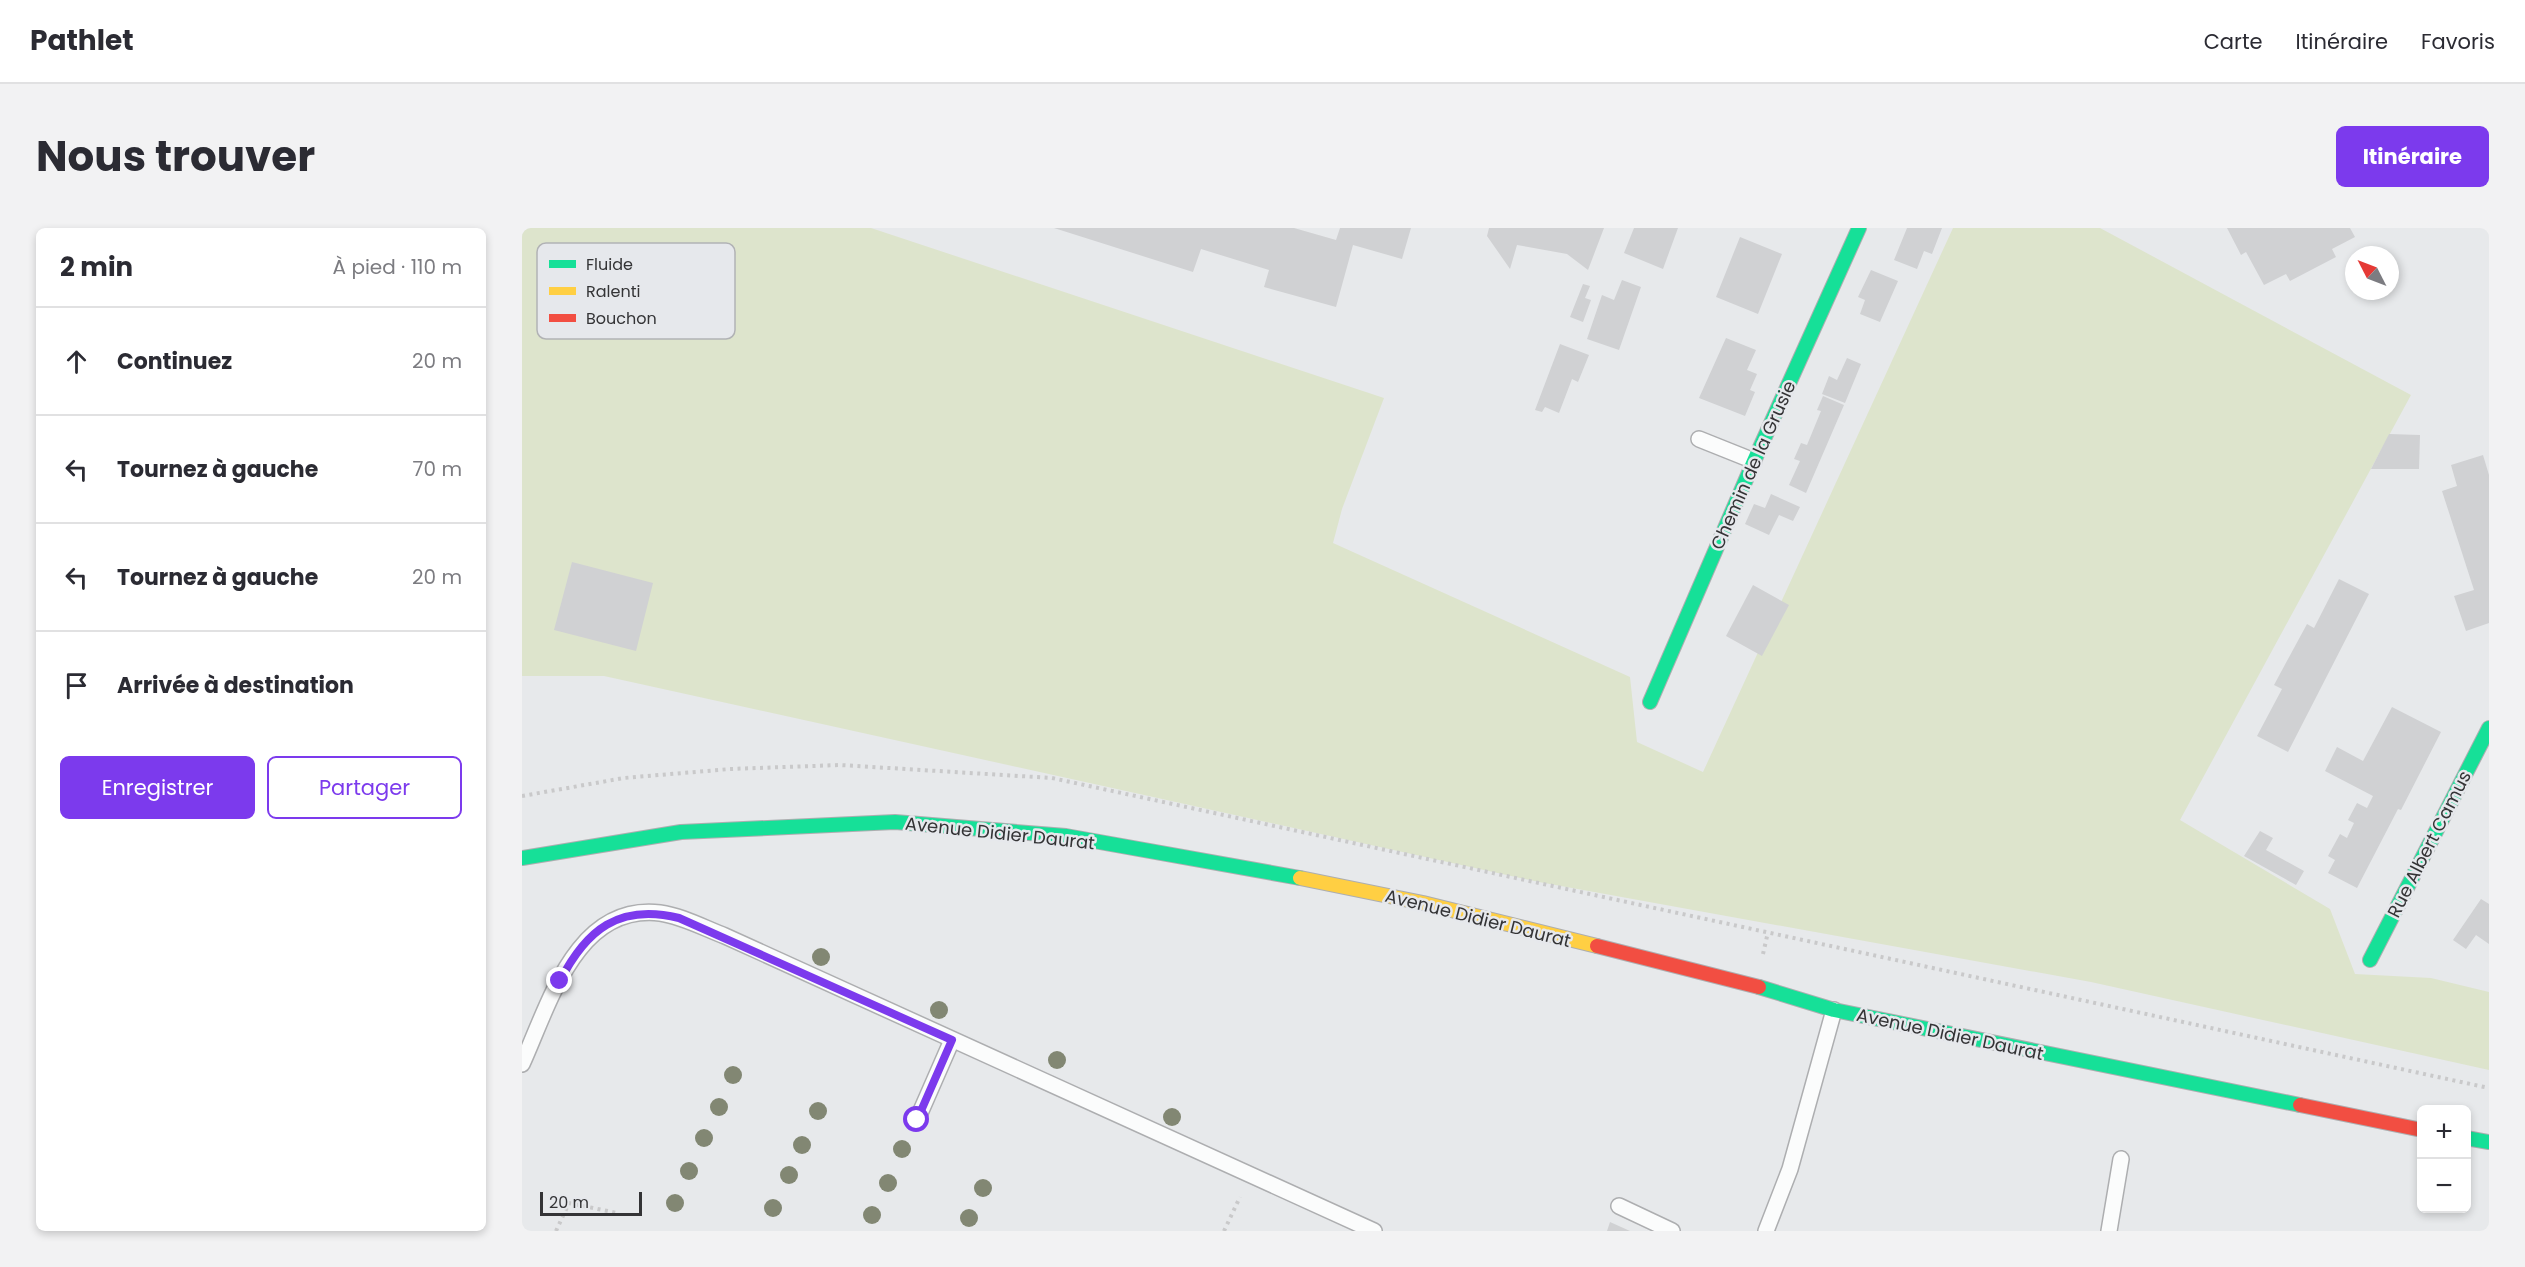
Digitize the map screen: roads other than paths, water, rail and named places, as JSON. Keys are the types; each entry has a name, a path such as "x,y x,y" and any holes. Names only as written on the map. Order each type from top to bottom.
{"main road":[{"name":"Chemin de la Grusie","path":"1650,702 1754,461 1859,228"},
{"name":"Rue Albert Camus","path":"2370,960 2489,728"},
{"name":"Avenue Didier Daurat","path":"522,858 681,832 895,822 1066,837 1247,867 1423,903 1756,986 1834,1010 2417,1129"},
{"path":"2471,1139 2489,1142"}],"lane":[{"path":"1699,439 1754,461"},
{"path":"522,1064 560,981 582,944 611,921 630,915 647,913 679,918 725,936 1374,1231"},
{"path":"1766,1231 1790,1169 1834,1010"},
{"path":"917,1120 952,1040"},
{"path":"2109,1231 2121,1159"},
{"path":"1619,1206 1672,1231"}]}
